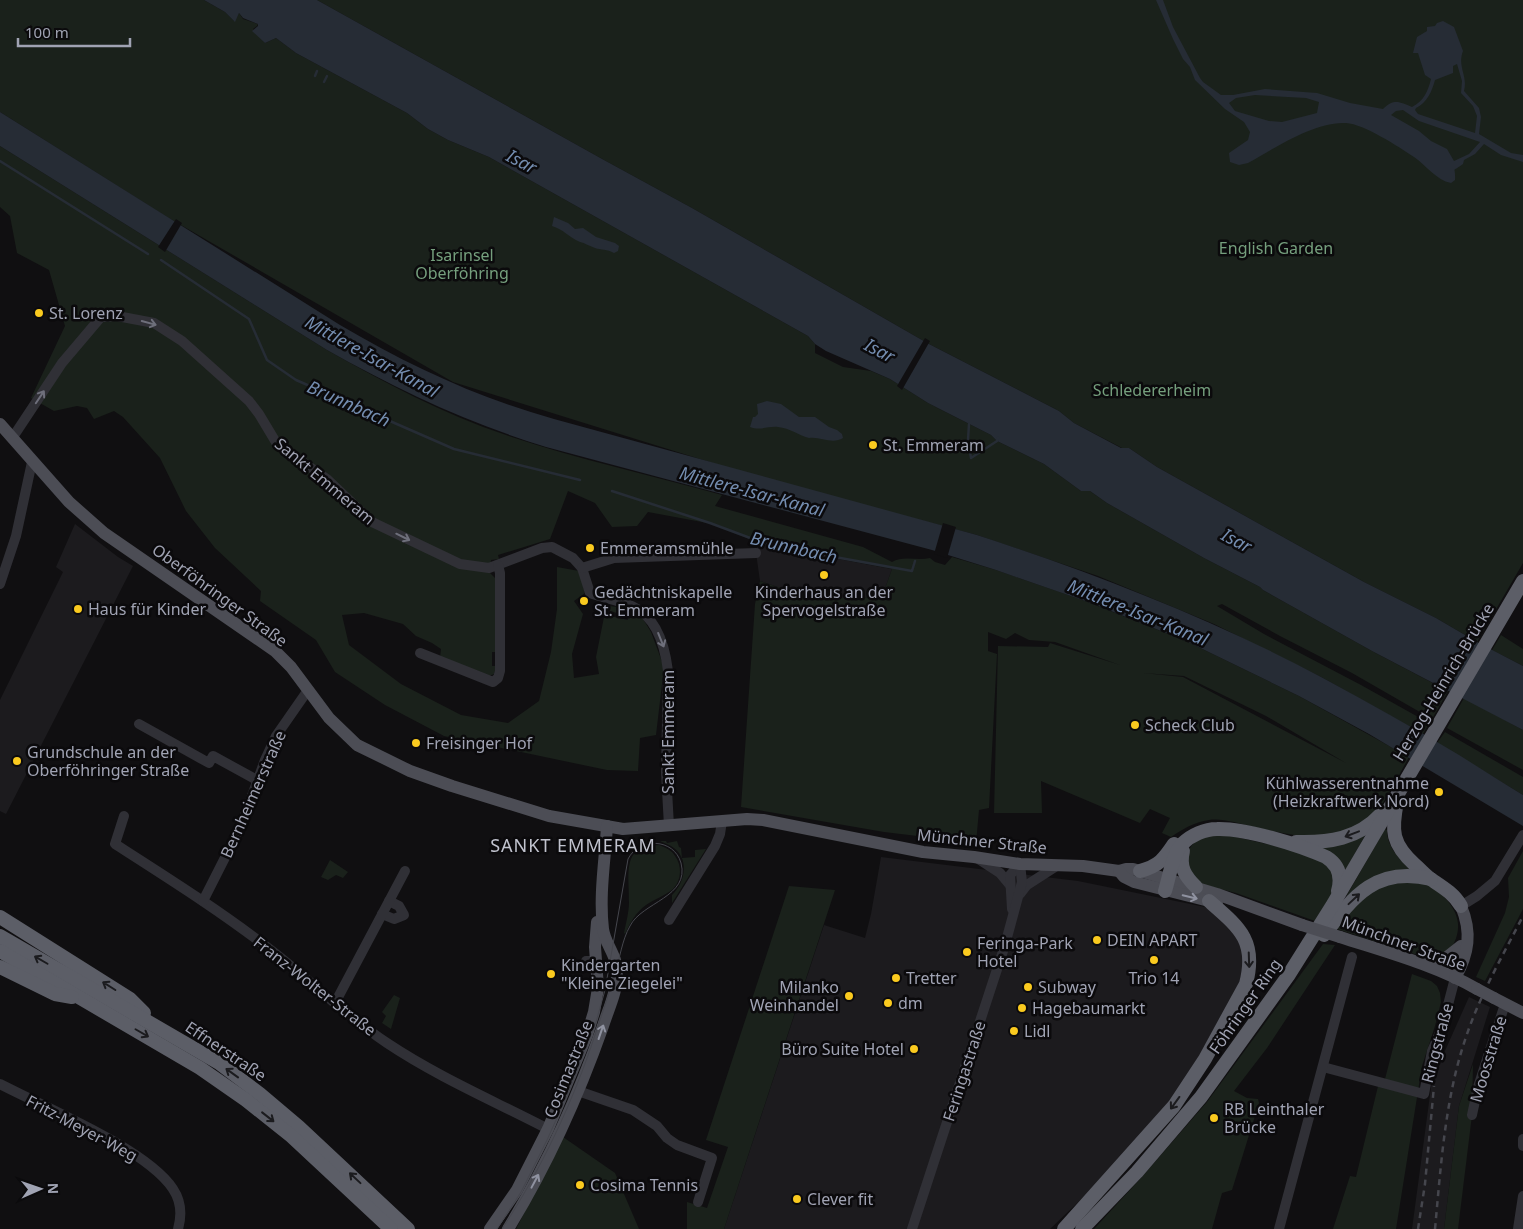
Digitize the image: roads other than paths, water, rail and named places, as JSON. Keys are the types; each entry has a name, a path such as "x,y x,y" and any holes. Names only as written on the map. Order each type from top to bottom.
{"highway":[{"name":"Herzog-Heinrich-Brücke","path":"1402,786 1523,581"},
{"name":"Föhringer Ring","path":"1082,1229 1137,1172 1201,1097 1288,976 1332,906 1402,786"},
{"path":"1402,786 1394,817 1393,830 1396,842 1403,854 1431,880 1456,898 1461,906"},
{"path":"1280,841 1334,841 1359,832 1374,822 1391,805"},
{"path":"1137,876 1158,864 1165,858 1182,834 1198,825 1229,825 1236,830"},
{"path":"1167,885 1180,845 1188,838 1200,832 1215,829 1236,830 1280,841 1317,853 1332,861 1338,868 1340,877 1339,888 1332,906"},
{"path":"1188,838 1182,852 1181,864 1185,876 1196,887"},
{"path":"1288,976 1309,956 1345,907 1360,893 1382,880 1394,876 1418,876 1431,880"},
{"path":"1064,1229 1174,1106 1205,1059 1246,984 1249,971 1249,956 1242,934 1209,901"},
{"path":"0,917 130,999 159,1028"},
{"name":"Effnerstraße","path":"0,936 219,1063 260,1094 306,1133 408,1229"},
{"name":"Effnerstraße","path":"0,951 200,1068 246,1100 290,1135 392,1229"},
{"path":"0,966 55,994 85,1000"}],"main road":[{"name":"Oberföhringer Straße","path":"0,424 32,462 90,522 275,651 291,667 329,718 358,745 410,771 549,816 623,829 747,819 763,820 843,836"},
{"name":"Cosimastraße","path":"508,1229 538,1177 578,1092 614,990 617,976 613,953 604,934 602,913 607,826"},
{"name":"Münchner Straße","path":"843,836 923,852 974,856 1020,864 1090,867 1119,871 1126,869 1137,876 1209,901 1269,914 1413,961 1455,978 1523,1013"},
{"name":"Münchner Straße","path":"1167,885 1196,887 1251,905 1269,914"},
{"path":"1455,978 1464,963 1468,949 1464,940 1466,919 1461,906"},
{"name":"Cosimastraße","path":"490,1229 516,1190 548,1129 592,1018 598,988 592,959 597,921 602,913"},
{"path":"1413,961 1442,961 1464,940"},
{"path":"592,959 598,952 603,950 613,953"}],"street":[{"name":"Sankt Emmeram","path":"12,437 62,363 101,317 118,316 154,323 182,341 249,401 277,444 327,479 372,522 460,564 489,568 542,548 552,547 573,558 582,568 590,594 634,607 645,614 654,625 661,639 666,654 668,690 666,772 669,826"},
{"path":"0,584 16,536 32,462"},
{"path":"582,568 614,558 756,554"},
{"path":"420,653 493,682 498,678 500,671 500,573 498,565"},
{"name":"Bernheimerstraße","path":"203,901 231,847 276,736 308,690"},
{"path":"139,724 209,763 213,756 257,780"},
{"name":"Franz-Wolter-Straße","path":"124,816 116,844 203,901 270,950 366,1028 417,1062 548,1129"},
{"path":"669,920 715,846 722,829 722,821"},
{"path":"1461,906 1495,881 1523,836"},
{"path":"974,856 1000,873 1010,885"},
{"name":"Feringastraße","path":"1012,913 1010,875 1020,864"},
{"name":"Feringastraße","path":"912,1229 999,964 1022,882 1020,864"},
{"name":"Feringastraße","path":"1018,896 1027,885 1059,865"},
{"path":"335,1003 405,871"},
{"path":"382,914 394,919 404,914 399,906 389,901"},
{"path":"1279,1229 1352,957"},
{"name":"Ringstraße","path":"1323,1068 1424,1094 1432,1051 1442,1028 1455,978"},
{"name":"Moosstraße","path":"1472,1115 1500,1001"},
{"name":"Fritz-Meyer-Weg","path":"0,1084 112,1142 152,1168 173,1188 178,1201 180,1215 178,1229"},
{"path":"578,1092 633,1110 657,1126 667,1138 678,1145 712,1158 698,1202"},
{"path":"1523,1139 1523,1146"},
{"path":"1518,1229 1523,1196"}],"water":[{"name":"Isar","path":"204,0 317,0 692,208 929,344 1059,411 1074,423 1121,448 1129,448 1157,467 1364,582 1436,618 1523,666 1523,730 1372,651 1107,503 1090,491 1081,491 1044,464 997,441 991,435 928,403 890,379 826,351 815,344 808,336 489,157 448,140 428,129 407,113 296,53 276,38 265,43 252,31 258,24 243,18 239,13 235,22 225,12"},
{"path":"1156,0 1163,0 1173,27 1200,78 1221,95 1233,95 1265,89 1317,93 1350,103 1383,109 1394,102 1412,107 1420,102 1425,95 1431,79 1425,75 1418,53 1413,53 1417,37 1427,31 1427,27 1435,26 1443,21 1454,27 1463,51 1461,62 1465,80 1464,91 1479,108 1481,117 1479,134 1511,153 1523,155 1523,162 1501,155 1484,144 1475,154 1464,160 1463,164 1454,170 1455,180 1451,183 1441,179 1414,157 1381,137 1362,127 1346,123 1321,126 1308,131 1248,163 1239,165 1230,162 1229,153 1248,140 1250,132 1244,122 1225,109 1195,80 1190,67 1183,59","holes":["1457,64 1462,81 1461,93 1473,106 1477,116 1475,133 1418,114 1415,110 1428,96 1435,80 1453,73 1453,66","1255,95 1306,98 1319,102 1317,113 1282,122 1269,121 1235,111 1229,103 1236,98","1403,110 1419,121 1480,142 1469,154 1454,161 1447,149 1391,115 1396,111"]},
{"name":"Mittlere-Isar-Kanal","path":"0,112 340,325 418,367 471,391 526,411 977,535 1110,582 1197,617 1323,678 1425,735 1523,795 1523,826 1369,734 1299,696 1186,641 1091,603 932,550 546,447 461,416 407,392 327,350 0,146"},
{"path":"554,217 568,223 575,229 583,228 596,237 615,243 619,246 618,251 614,253 576,240 552,226"},
{"path":"767,401 781,404 799,417 815,417 837,430 842,434 843,438 830,441 809,438 782,428 757,429 750,427 753,417 758,414 757,404"}],"waterway":[{"path":"315,76 317,71"},
{"path":"324,82 327,76"},
{"name":"Brunnbach","path":"0,161 148,254"},
{"name":"Brunnbach","path":"161,260 249,319 267,360 296,380 454,449 580,480"},
{"name":"Brunnbach","path":"969,424 968,440 971,458 997,441 998,438"},
{"name":"Brunnbach","path":"612,491 710,523 769,545 912,571 915,561"}],"tram line":[{"path":"497,1229 521,1192 547,1140 570,1089 596,1022 605,990 628,859 640,847 656,843 664,845 677,855 681,863 682,874 679,884 672,892 636,918 627,931 613,981 577,1085 543,1159 502,1229"}],"railway":[{"path":"1435,1229 1445,1132 1459,1060 1478,1006 1523,916"},
{"path":"1418,1229 1425,1184 1434,1086"}],"place":[{"name":"St. Lorenz","path":"39,313"},
{"name":"St. Emmeram","path":"873,445"},
{"name":"Emmeramsmühle","path":"590,548"},
{"name":"Kinderhaus an der Spervogelstraße","path":"824,575"},
{"name":"Gedächtniskapelle St. Emmeram","path":"584,601"},
{"name":"Haus für Kinder","path":"78,609"},
{"name":"Scheck Club","path":"1135,725"},
{"name":"Freisinger Hof","path":"416,743"},
{"name":"Grundschule an der Oberföhringer Straße","path":"17,761"},
{"name":"Kühlwasserentnahme (Heizkraftwerk Nord)","path":"1439,792"},
{"name":"DEIN APART","path":"1097,940"},
{"name":"Feringa-Park Hotel","path":"967,952"},
{"name":"Trio 14","path":"1154,960"},
{"name":"Kindergarten \"Kleine Ziegelei\"","path":"551,974"},
{"name":"Tretter","path":"896,978"},
{"name":"Subway","path":"1028,987"},
{"name":"Milanko Weinhandel","path":"849,996"},
{"name":"dm","path":"888,1003"},
{"name":"Hagebaumarkt","path":"1022,1008"},
{"name":"Lidl","path":"1014,1031"},
{"name":"Büro Suite Hotel","path":"914,1049"},
{"name":"RB Leinthaler Brücke","path":"1214,1118"},
{"name":"Cosima Tennis","path":"580,1185"},
{"name":"Clever fit","path":"797,1199"}],"district":[{"name":"SANKT EMMERAM","path":"573,845"}],"park label":[{"name":"English Garden","path":"1276,248"},
{"name":"Isarinsel Oberföhring","path":"462,264"},
{"name":"Schledererheim","path":"1152,390"}]}
